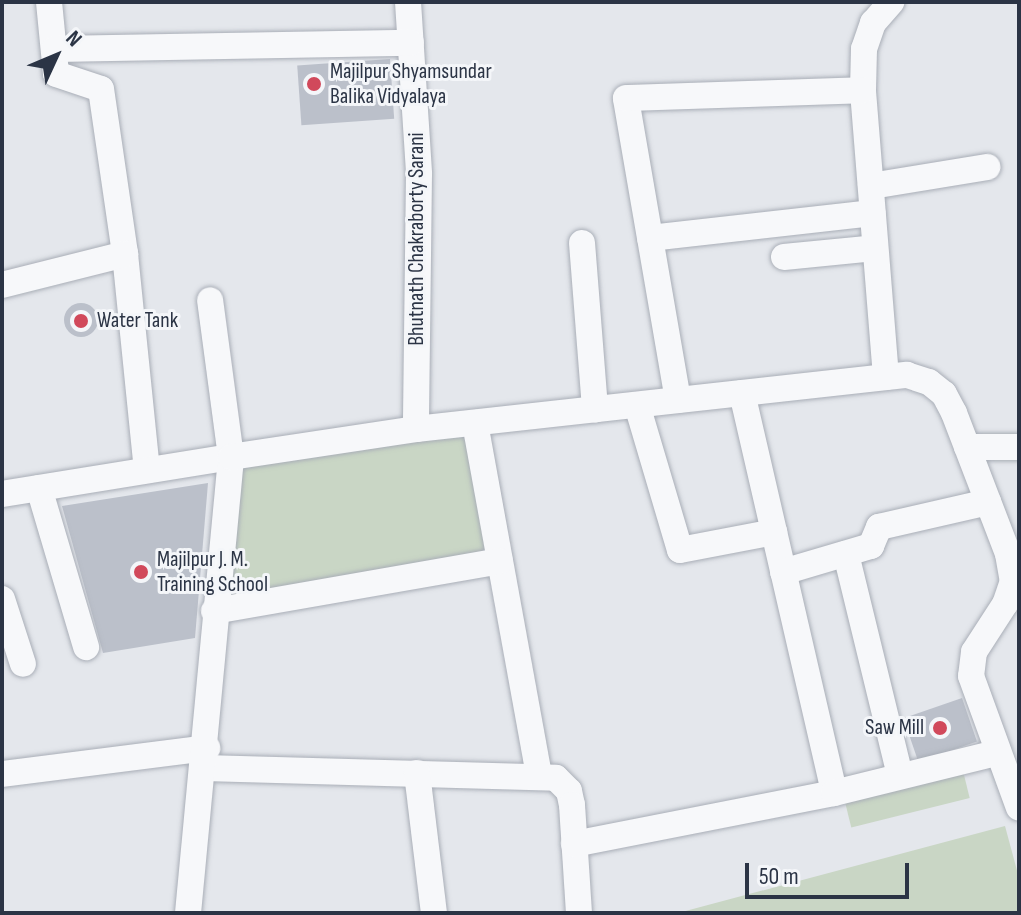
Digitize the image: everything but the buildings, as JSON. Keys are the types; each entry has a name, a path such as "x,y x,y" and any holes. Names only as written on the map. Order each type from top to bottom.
{"street":[{"path":"49,2 56,74 101,89 125,254 147,470"},
{"name":"Bhutnath Chakraborty Sarani","path":"408,2 420,188 416,429"},
{"path":"886,377 863,90 864,49 873,23 891,2"},
{"path":"54,49 411,43"},
{"path":"678,400 626,98 863,90"},
{"path":"871,186 987,167"},
{"path":"650,238 873,213"},
{"path":"582,243 595,409"},
{"path":"784,257 875,248"},
{"path":"2,285 125,254"},
{"path":"188,913 205,758 214,611 231,457 210,300"},
{"path":"2,494 416,429 907,375 944,394 988,502 1013,581 1005,604 974,652 971,676 996,753 1019,808"},
{"path":"742,393 834,793"},
{"path":"637,405 680,550 774,532"},
{"path":"475,423 539,776"},
{"path":"967,447 1019,447"},
{"path":"39,488 86,647"},
{"path":"783,572 871,546 879,527 988,502"},
{"path":"846,554 900,776"},
{"path":"214,611 500,561"},
{"path":"2,599 23,664"},
{"path":"574,844 834,793 996,753"},
{"path":"2,774 205,758 417,773 556,778 569,791 579,913"},
{"path":"417,773 434,913"}],"green space":[{"path":"475,423 500,561 214,611 231,457"},
{"path":"961,763 970,798 851,827 843,793"},
{"path":"1005,826 1019,878 1019,913 678,913"}],"place":[{"name":"Majilpur Shyamsundar Balika Vidyalaya","path":"314,84"},
{"name":"Water Tank","path":"81,321"},
{"name":"Majilpur J. M. Training School","path":"141,572"},
{"name":"Saw Mill","path":"940,728"}]}
